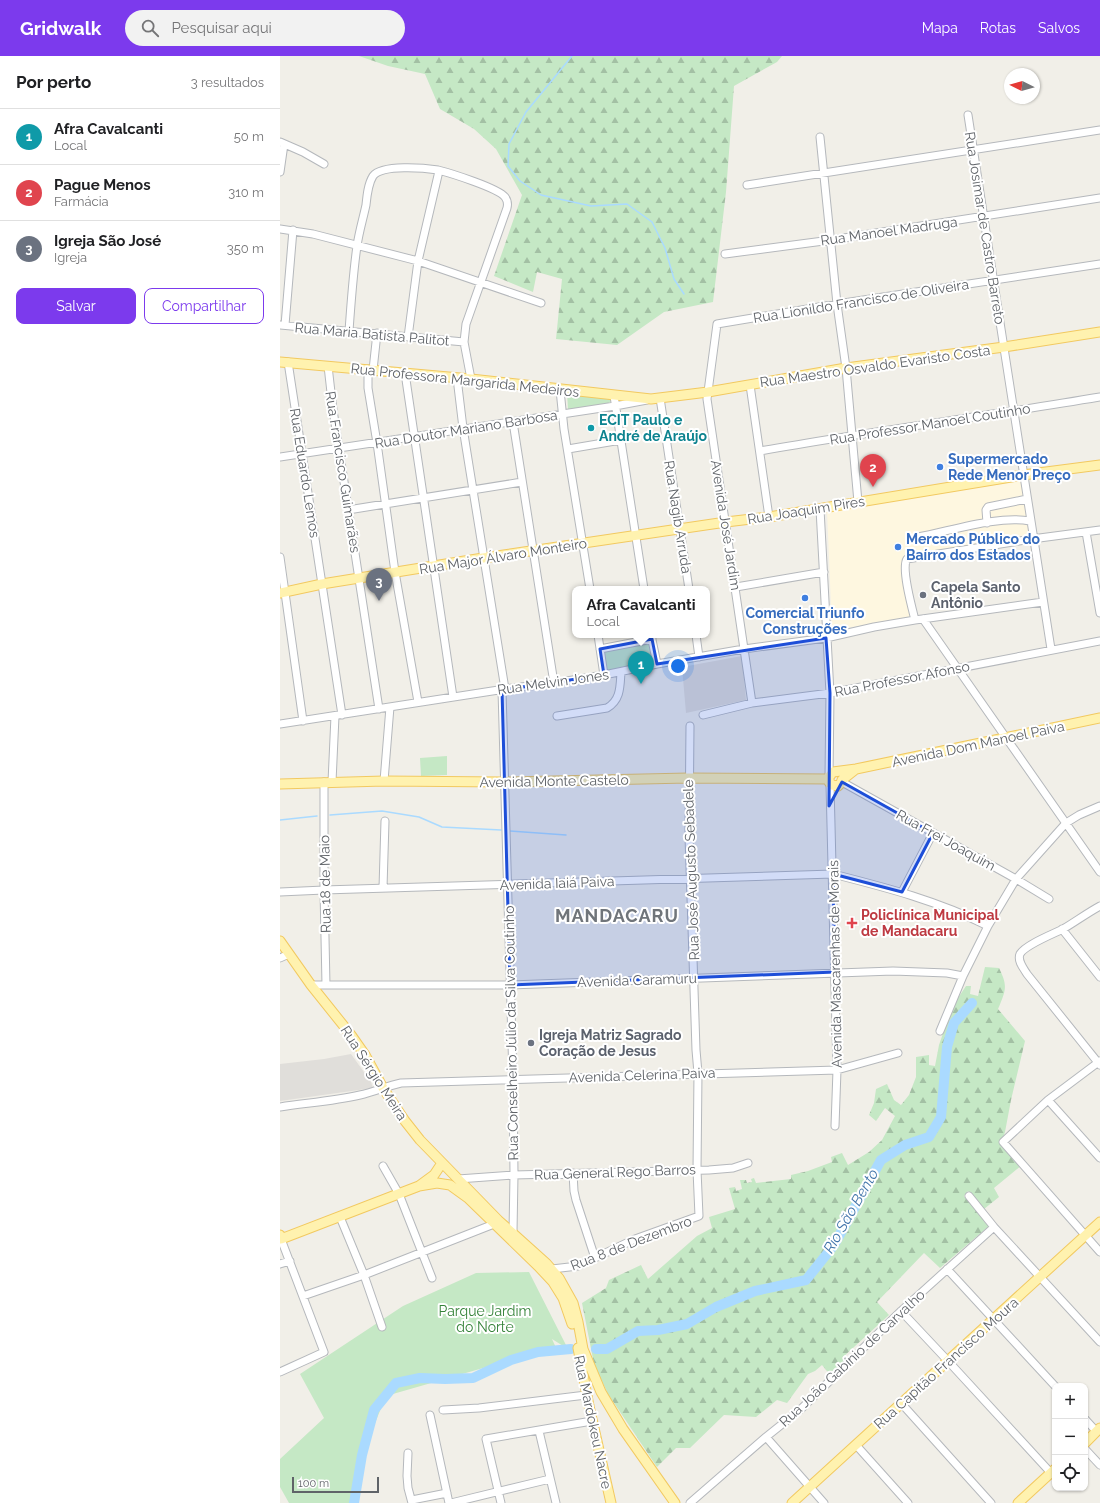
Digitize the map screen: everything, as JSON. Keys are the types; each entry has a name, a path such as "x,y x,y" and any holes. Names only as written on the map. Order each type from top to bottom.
{"main road":[{"name":"Rua Maestro Osvaldo Evaristo Costa","path":"655,399 708,392 846,368 1004,347 1100,332"},
{"name":"Rua Professora Margarida Medeiros","path":"284,362 371,369 614,396 655,399"},
{"name":"Rua Joaquim Pires","path":"726,522 769,517 1023,475 1100,465"},
{"name":"Rua Major Álvaro Monteiro","path":"283,592 322,584 483,558 726,522"},
{"name":"Avenida Dom Manoel Paiva","path":"835,779 856,769 1100,718"},
{"name":"Avenida Monte Castelo","path":"280,784 384,781 504,782 688,778 835,779"},
{"name":"Rua Sérgio Meira","path":"280,941 311,985 351,1034 404,1121 442,1163 498,1220 552,1269 565,1287 573,1303 583,1349 591,1370 606,1400 623,1429 675,1503"},
{"path":"280,1238 340,1217 419,1186 434,1176 442,1163"},
{"name":"Rua Mardokeu Nacre","path":"419,1186 437,1183 450,1185 468,1198 538,1266 553,1282 563,1298 571,1317 586,1395 611,1503"},
{"name":"Rua Capitão Francisco Moura","path":"792,1503 1100,1222"},
{"path":"589,1406 597,1401 606,1400"},
{"path":"1088,1440 1098,1430"},
{"path":"1018,1503 1052,1472"}],"street":[{"name":"Rua Josimar de Castro Barreto","path":"968,115 992,280 1014,411 1032,539 1051,649"},
{"path":"747,185 1100,130"},
{"path":"820,137 846,368 858,502"},
{"path":"280,172 282,143 324,164"},
{"path":"349,331 357,246 371,181 377,172 389,169 424,168 439,170 475,182 505,196 508,202 481,282 468,315 465,329 464,342 471,379"},
{"path":"408,337 418,261 439,170"},
{"name":"Rua Manoel Madruga","path":"725,254 831,240 1100,198"},
{"path":"280,229 293,230 418,261 541,303"},
{"path":"282,325 293,230"},
{"name":"Rua Lionildo Francisco de Oliveira","path":"717,324 1100,264"},
{"name":"Avenida José Jardim","path":"717,324 708,392 710,420 736,587 752,703"},
{"name":"Rua Maria Batista Palitot","path":"282,325 464,342"},
{"path":"377,334 368,388 395,572 418,702"},
{"name":"Rua Eduardo Lemos","path":"284,362 294,406 322,584 338,716"},
{"name":"Rua Francisco Guimarães","path":"328,366 348,510 379,709"},
{"path":"405,373 453,697"},
{"name":"Rua Conselheiro Júlio da Silva Coutinho","path":"457,378 463,428 503,689 504,782 513,1078 513,1232"},
{"path":"750,385 769,517"},
{"path":"560,390 562,414 590,586"},
{"path":"614,396 644,586"},
{"name":"Rua Professor Manoel Coutinho","path":"760,451 852,435 1100,397"},
{"name":"Rua Doutor Mariano Barbosa","path":"280,457 655,399"},
{"name":"Rua Nagib Arruda","path":"655,399 681,529 689,586"},
{"path":"513,422 554,683"},
{"path":"568,449 621,440"},
{"path":"348,510 522,482"},
{"path":"987,523 986,510 988,507 1027,500"},
{"path":"820,508 830,693"},
{"path":"918,537 987,523 1020,519 1030,522"},
{"path":"914,620 907,584 905,562 907,559 1032,539 1100,530"},
{"path":"1086,532 1100,613"},
{"path":"280,556 283,592 303,721"},
{"path":"736,587 824,572"},
{"name":"Rua Melvin Jones","path":"280,724 503,689 554,683 744,649 826,638 914,620 1043,602"},
{"path":"923,619 1100,872"},
{"path":"598,638 604,675"},
{"path":"600,649 648,638"},
{"path":"652,638 657,664"},
{"path":"696,638 699,657"},
{"name":"Rua Professor Afonso","path":"703,714 752,703 830,693 1051,649 1100,641"},
{"path":"557,716 607,708 614,704 619,692 621,672"},
{"name":"Avenida Mascarenhas de Morais","path":"830,693 830,757 835,779 831,802 837,1070 835,1126"},
{"path":"384,781 390,707"},
{"name":"Rua 18 de Maio","path":"326,985 324,890 328,782 338,716"},
{"name":"Rua José Augusto Sebadele","path":"690,726 688,778 696,1050 698,1073 697,1170 699,1205"},
{"name":"Rua Frei Joaquim","path":"835,779 1016,879 1049,899"},
{"path":"940,1031 963,976 988,926 1016,879 1066,823 1089,810 1100,806"},
{"path":"383,888 385,821"},
{"path":"902,892 933,833"},
{"name":"Avenida Iaiá Paiva","path":"280,892 833,874 902,892 960,912 988,926"},
{"path":"1100,906 1062,929 1043,938 1027,948 1019,956 1021,964 1027,974 1099,1063 1048,1100 1003,1142 1100,1252"},
{"path":"1062,929 1100,977"},
{"path":"280,958 289,954"},
{"name":"Avenida Caramuru","path":"311,985 510,985 835,972 924,971 951,973 963,976"},
{"name":"Avenida Celerina Paiva","path":"280,1107 358,1096 377,1092 383,1088 401,1083 513,1078 837,1070 898,1054"},
{"path":"1048,1100 1100,1158"},
{"name":"Rua General Rego Barros","path":"458,1179 514,1175 721,1170 748,1163"},
{"path":"383,1166 399,1194 432,1278"},
{"path":"573,1174 576,1200 595,1258"},
{"path":"969,1196 994,1227 1100,1342"},
{"name":"Rua 8 de Dezembro","path":"552,1269 578,1266 635,1239 696,1218 699,1216 699,1205"},
{"path":"340,1217 364,1275 382,1327"},
{"path":"303,1296 364,1275 494,1224"},
{"name":"Rua João Gabínio de Carvalho","path":"690,1503 801,1408 901,1311 994,1227"},
{"path":"280,1238 324,1352 280,1372"},
{"path":"280,1264 290,1261"},
{"path":"947,1269 1052,1383"},
{"path":"901,1311 1052,1470"},
{"path":"443,1410 479,1408 586,1395"},
{"path":"902,1404 991,1503"},
{"path":"430,1414 450,1503 550,1479"},
{"path":"501,1503 486,1439 592,1421"},
{"path":"1088,1422 1098,1430"},
{"path":"539,1431 556,1503"},
{"path":"766,1437 824,1503"},
{"path":"856,1445 908,1503"},
{"path":"1088,1452 1100,1465"},
{"path":"408,1453 407,1476 408,1488 412,1502 447,1493"}],"highlighted area":[{"path":"826,638 830,693 829,806 842,782 933,833 902,892 833,874 835,972 510,985 502,690 604,675 600,649 652,639 657,664"}],"shaded area":[{"name":"Mercado Público do Baírro dos Estados","path":"1022,481 1032,537 903,558 912,618 832,630 827,510"},
{"path":"742,656 746,700 686,713 682,667"},
{"path":"351,1054 371,1082 373,1088 280,1101 280,1064"}],"green space":[{"path":"359,56 782,56 777,62 734,86 726,192 713,302 664,312 617,345 556,339 562,279 537,272 533,292 494,276 522,195 496,149 474,129 440,109 425,74 388,66"},
{"path":"567,392 611,396 612,400 608,404 568,410"},
{"path":"652,639 655,664 604,675 600,649"},
{"path":"447,756 447,775 421,776 420,758"},
{"path":"985,967 999,968 1004,979 1005,988 998,1009 1025,1041 1002,1141 1022,1165 994,1188 999,1197 984,1209 968,1191 964,1196 989,1226 940,1268 924,1253 877,1302 889,1315 842,1358 846,1363 831,1376 822,1365 815,1371 808,1374 787,1403 777,1400 756,1417 724,1415 690,1448 676,1448 657,1467 608,1394 594,1364 582,1303 606,1288 609,1280 641,1265 648,1279 697,1236 712,1228 709,1217 735,1209 729,1188 735,1187 736,1191 742,1189 740,1180 746,1180 747,1183 752,1182 751,1179 754,1178 756,1183 791,1179 791,1175 808,1171 832,1162 831,1157 842,1153 848,1165 869,1152 882,1140 895,1116 885,1108 876,1121 869,1115 874,1103 876,1089 887,1084 894,1100 901,1105 909,1095 916,1077 916,1057 929,1055 929,1065 935,1066 939,1045 952,1007 966,986 971,986 970,994 978,996"},
{"name":"Parque Jardim do Norte","path":"529,1272 568,1349 552,1339 557,1350 511,1360 386,1396 362,1455 356,1503 289,1503 280,1487 280,1459 324,1418 300,1374 403,1306 476,1273"}],"waterway":[{"path":"572,56 526,112 509,144 508,166 520,181 541,195 591,206 627,204 652,222 665,248 674,279 684,294"},
{"path":"330,815 382,811 419,817 442,827 501,830"},
{"path":"280,820 317,816"},
{"path":"510,831 566,835"},
{"name":"Rio São Bento","path":"596,1349 607,1349 638,1331 658,1330 687,1324 716,1307 755,1291 806,1280 834,1245 881,1160 905,1145 929,1137 941,1117 947,1047 954,1023 972,1003"},
{"path":"354,1503 362,1455 374,1410 396,1383 420,1378 473,1378 511,1360 538,1352 571,1349"}],"place":[{"name":"ECIT Paulo e André de Araújo","path":"591,428"},
{"name":"Supermercado Rede Menor Preço","path":"940,467"},
{"name":"Pague Menos","path":"873,487"},
{"name":"Mercado Público do Baírro dos Estados","path":"898,547"},
{"name":"Capela Santo Antônio","path":"923,595"},
{"name":"Comercial Triunfo Construções","path":"805,598"},
{"name":"Igreja São José","path":"379,601"},
{"name":"Afra Cavalcanti","path":"641,684"},
{"name":"Policlínica Municipal de Mandacaru","path":"852,923"},
{"name":"Igreja Matriz Sagrado Coração de Jesus","path":"531,1043"}],"district":[{"name":"MANDACARU","path":"617,916"}]}
